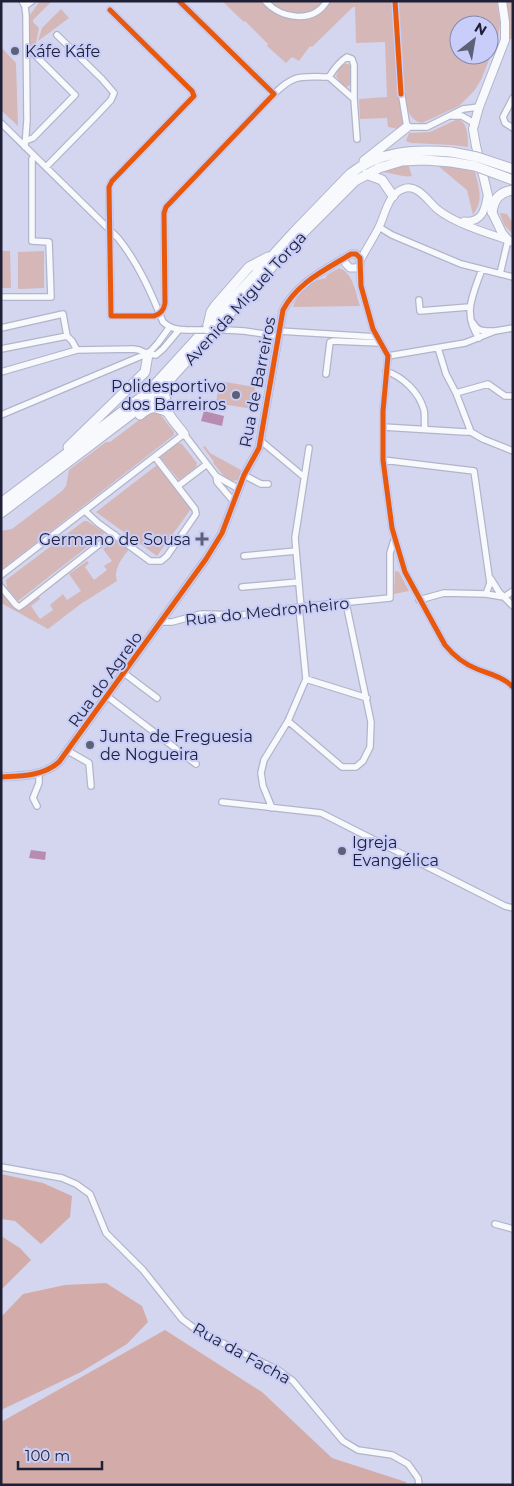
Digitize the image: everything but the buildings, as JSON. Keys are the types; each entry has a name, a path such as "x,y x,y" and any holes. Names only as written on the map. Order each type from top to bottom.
{"highway":[{"path":"404,130 400,137 401,143 414,151"},
{"path":"357,168 404,130"},
{"name":"Avenida Miguel Torga","path":"1,503 148,392 273,255 357,168 385,157 414,151 452,152 477,157 513,169"},
{"name":"Avenida Miguel Torga","path":"1,513 154,397 315,220 348,188 366,174 402,161 426,160 475,166 513,180"},
{"path":"366,174 382,180 394,196"},
{"path":"494,219 494,202 498,196 506,191 513,190"},
{"path":"208,328 212,309 256,262 273,255"},
{"path":"54,462 145,372 148,354"},
{"path":"184,434 167,412 164,398 183,372 188,360"},
{"path":"106,434 115,433 147,409 155,407 167,412"}],"main road":[{"path":"502,1 505,40 479,106 474,124 476,146 494,219 510,241"}],"street":[{"path":"25,144 27,120 23,4 32,1"},
{"path":"179,1 274,94"},
{"path":"265,1 276,12 297,16 319,12 327,1"},
{"path":"395,1 404,130 427,127 463,109 479,106"},
{"path":"110,10 192,91 194,96 112,181 109,187 111,316 154,316 160,314 166,303 164,213 166,207 286,82 293,79 329,77 354,99"},
{"path":"46,167 111,100 114,93 57,36"},
{"path":"25,144 76,95 32,53"},
{"path":"329,77 336,66 344,59 352,59 354,64 357,138"},
{"path":"513,98 503,117 505,123 513,128"},
{"path":"452,116 462,116 474,124"},
{"path":"1,123 25,144 34,156 109,228 130,253 144,277 163,322 169,328 179,330 208,328 378,340"},
{"path":"1,297 51,297 49,242 32,241 32,159 34,156"},
{"path":"349,261 356,268 394,196 404,188 412,188 419,191 439,210 456,220 510,241 500,274"},
{"path":"479,218 486,206 488,195"},
{"path":"456,220 469,222 479,218 494,219 490,231 486,232"},
{"path":"379,227 392,235 460,264 513,277"},
{"path":"349,261 367,246"},
{"path":"349,261 358,256 361,286"},
{"path":"349,261 361,286 373,329 388,356 383,427 383,460 394,540 405,572 445,645 453,655 475,669 499,677 513,687"},
{"name":"Rua de Barreiros","path":"161,622 215,546 222,533 244,475 257,452 261,441 278,334 283,310 289,298 309,279 334,264 349,261"},
{"path":"478,338 472,328 469,307 482,269"},
{"path":"419,300 420,312 469,307"},
{"path":"1,328 63,314 67,336 78,350"},
{"path":"471,319 476,328 481,331 513,328"},
{"path":"1,415 148,354 169,328"},
{"path":"1,372 78,350 133,349 156,355 160,353 179,330"},
{"path":"388,356 465,344 495,331"},
{"path":"1,349 67,336"},
{"path":"326,374 329,344 332,341 378,340"},
{"path":"438,348 446,374 456,393 471,432"},
{"path":"386,372 401,378 419,398 424,410 425,429"},
{"path":"456,393 488,384 505,396 513,396"},
{"path":"383,427 471,432 513,451"},
{"path":"1,574 184,434 216,476 239,489"},
{"path":"261,441 304,477"},
{"path":"272,808 263,786 261,773 264,760 288,721 306,679 295,538 309,448"},
{"path":"85,511 115,536 150,561 161,561 167,556 196,514 195,509 155,457"},
{"path":"383,460 474,471 490,583 486,594"},
{"path":"178,486 207,464"},
{"path":"244,475 261,484 268,484"},
{"path":"216,476 217,482 234,502"},
{"path":"1,587 18,607 98,546 115,536"},
{"name":"Rua do Medronheiro","path":"161,622 172,622 201,614 241,616 300,607 390,598 390,553 394,540"},
{"path":"244,556 296,551"},
{"path":"489,575 504,597 513,606"},
{"path":"242,587 298,582"},
{"path":"419,600 444,593 486,594 504,597 513,591"},
{"path":"288,721 342,767 356,767 363,761 370,746 372,722 346,603"},
{"name":"Rua do Medronheiro","path":"166,615 176,620"},
{"name":"Rua do Agrelo","path":"39,773 52,768 68,751 161,622"},
{"path":"124,673 156,698"},
{"path":"306,679 367,698"},
{"path":"108,697 196,764"},
{"path":"68,751 89,763 91,786"},
{"path":"1,777 39,773 39,782 33,798 37,806"},
{"path":"222,802 321,813 471,890 513,908"},
{"name":"Rua da Facha","path":"1,1168 62,1178 76,1184 90,1194 106,1234 142,1270 182,1319 198,1331 278,1370 293,1381 343,1441 358,1450 392,1455 408,1464 418,1478 419,1485"},
{"path":"494,1224 513,1229"}],"shaded area":[{"path":"40,1 52,1 33,20 39,28 36,43 30,47 30,15"},
{"path":"222,1 497,1 499,15 449,15 449,65 487,65 481,80 474,91 459,106 422,123 411,116 405,94 398,95 403,124 402,128 399,129 388,127 387,118 360,119 359,99 387,97 385,42 356,43 355,7 312,47 310,46 299,61 292,57 286,63 267,46 268,44"},
{"path":"505,1 513,1 513,39 509,39"},
{"path":"61,9 69,18 38,41 42,28"},
{"path":"1,47 16,63 18,126 1,110"},
{"path":"344,64 349,64 350,66 351,84 347,87 343,86 336,76 340,67"},
{"path":"458,119 466,127 468,147 411,143 406,141 409,133 430,132"},
{"path":"408,164 412,176 381,172 390,167"},
{"path":"437,165 453,166 475,172 480,199 473,215 467,190"},
{"path":"500,213 507,214 513,223 513,234 504,225"},
{"path":"1,251 10,251 11,288 1,288"},
{"path":"44,251 44,288 18,289 18,252"},
{"path":"339,268 344,270 351,279 360,306 293,307 299,295 306,287 326,278 327,275"},
{"name":"Polidesportivo dos Barreiros","path":"219,381 255,387 252,409 216,403"},
{"path":"204,411 224,416 222,426 201,421"},
{"path":"152,412 159,413 174,432 174,435 1,570 1,531 12,529 62,491 66,486 69,470 106,442 110,442"},
{"path":"178,443 182,444 197,463 196,467 179,480 160,457"},
{"path":"205,446 210,453 241,470 238,480 232,481 224,476 213,463 203,447"},
{"path":"157,465 191,509 157,556 96,512"},
{"path":"84,521 105,533 18,601 7,588 6,580"},
{"path":"114,540 129,549 117,568 117,581 82,603 48,629 1,603 1,592 12,605 21,610 39,597 40,599 31,606 40,619 53,610 50,605 63,594 67,600 81,591 69,574 87,561 89,563 85,567 94,580 107,570 104,566 112,561 103,549"},
{"path":"395,571 399,572 409,591 394,594"},
{"path":"31,850 46,852 45,860 29,858"},
{"path":"1,1174 43,1183 72,1196 70,1217 41,1244 15,1221 1,1219"},
{"path":"1,1236 20,1248 31,1260 1,1290"},
{"path":"106,1283 142,1306 148,1322 127,1344 81,1372 1,1410 1,1317 23,1294 65,1285"},
{"path":"165,1330 262,1392 332,1458 406,1482 406,1485 1,1485 1,1422"}],"cycle path":[{"path":"110,10 192,91 194,96 112,181 109,187 111,316 154,316 162,311 165,303 164,213 166,207 274,94 179,1"},
{"path":"395,1 401,94"},
{"path":"1,777 39,773 59,762 206,559 222,533 244,475 259,448 283,310 289,300 304,284 351,254 356,254 360,258 361,286 373,329 388,356 383,411 383,460 392,528 405,572 448,649 468,665 501,678 513,687"}],"place":[{"name":"Káfe Káfe","path":"15,51"},
{"name":"Polidesportivo dos Barreiros","path":"236,395"},
{"name":"Germano de Sousa","path":"202,539"},
{"name":"Junta de Freguesia de Nogueira","path":"90,745"},
{"name":"Igreja Evangélica","path":"342,851"}]}
